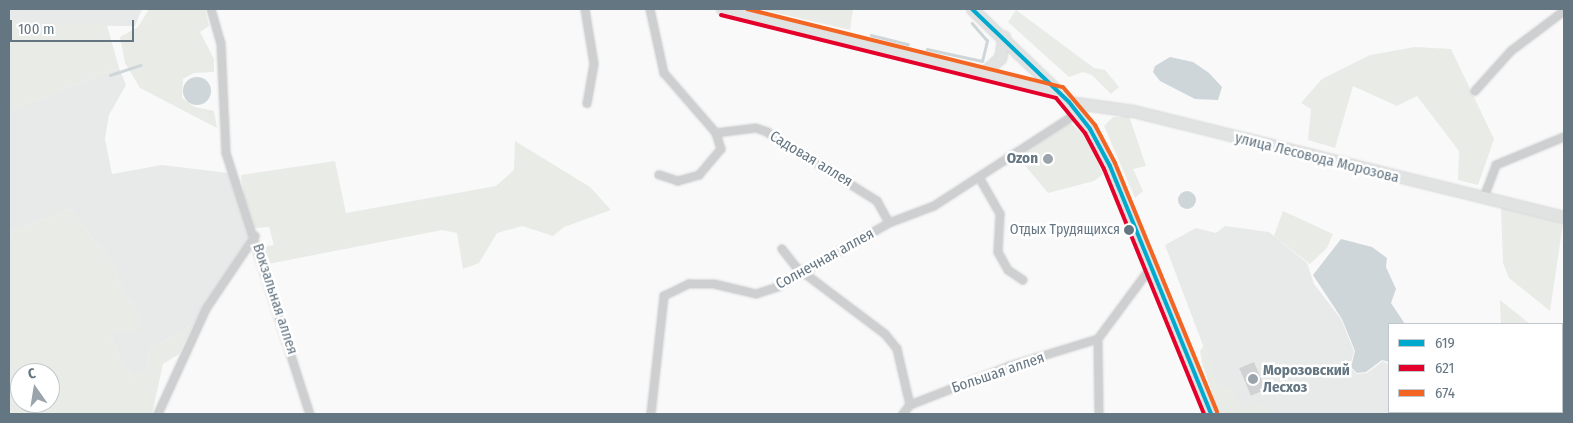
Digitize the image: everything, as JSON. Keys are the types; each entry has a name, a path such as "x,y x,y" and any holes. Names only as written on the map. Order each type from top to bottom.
{"main road":[{"path":"722,9 1059,92"},
{"path":"972,9 1004,36 1070,102 1090,128 1152,266 1211,414"},
{"path":"983,73 1000,58 1004,36"},
{"name":"улица Лесовода Морозова","path":"1070,102 1110,110 1133,111 1564,217"},
{"path":"1090,128 1093,117 1110,110"}],"street":[{"path":"211,9 221,43 226,153 255,236"},
{"path":"585,9 594,64 587,103"},
{"path":"650,9 664,73 716,132 721,149 699,175 678,181 659,175"},
{"path":"1474,91 1511,51 1563,10"},
{"name":"Солнечная аллея","path":"651,414 664,296 689,284 714,284 756,294 805,270 889,223 934,206 1078,113"},
{"name":"Садовая аллея","path":"716,132 756,128 767,132 877,201 889,223"},
{"path":"1484,197 1496,165 1564,137"},
{"path":"979,177 1000,214 998,252 1008,270 1023,280"},
{"name":"Вокзальная аллея","path":"158,414 206,309 255,236"},
{"name":"Вокзальная аллея","path":"255,236 310,414"},
{"path":"782,249 805,270 885,334 897,349 910,405 903,414"},
{"path":"1099,414 1098,339 1152,266"},
{"name":"Большая аллея","path":"910,405 1010,366 1098,339"}],"shaded area":[{"path":"9,9 142,9 135,26 28,25 9,21"},
{"path":"149,9 205,9 209,26 200,32 214,59 214,72 194,73 183,79 182,98 195,107 214,111 217,128 140,88 125,63 120,37 138,27"},
{"path":"760,9 853,9 850,30"},
{"path":"1016,10 1094,68 1105,70 1119,87 1111,94 1092,75 1083,72 1069,77 1008,22"},
{"path":"9,21 107,25 119,68 9,111"},
{"path":"1415,47 1451,49 1494,139 1478,185 1458,180 1459,151 1417,96 1397,106 1353,86 1335,148 1308,140 1311,109 1301,103 1322,79 1370,55"},
{"path":"1170,57 1193,62 1209,73 1222,87 1218,100 1195,99 1160,81 1153,72 1155,66"},
{"path":"119,68 126,85 109,115 105,139 112,174 162,165 229,173 250,235 194,323 149,351 147,370 135,377 124,368 110,333 142,318 123,292 112,262 70,209 9,233 9,111"},
{"path":"197,77 207,81 211,91 207,101 197,105 187,101 183,91 187,81"},
{"path":"1129,116 1146,166 1133,169 1143,191 1135,198 1104,126 1113,117"},
{"path":"1070,122 1085,136 1103,174 1094,181 1048,193 1018,157"},
{"path":"515,141 590,187 611,210 564,227 553,236 522,226 497,233 479,263 463,269 457,233 442,230 268,264 261,247 274,245 269,227 255,228 244,197 241,175 335,161 346,213 496,186 514,170"},
{"path":"1187,191 1193,194 1196,200 1193,206 1187,209 1181,206 1178,200 1181,194"},
{"path":"1501,207 1563,223 1550,311 1509,278 1503,263"},
{"path":"70,209 112,262 123,292 142,318 136,331 110,333 124,368 135,377 147,370 149,351 194,323 179,354 163,364 152,414 9,414 9,233"},
{"path":"1283,211 1333,234 1327,248 1310,264 1274,236"},
{"name":"Морозовский Лесхоз","path":"1225,226 1269,232 1307,263 1314,284 1341,319 1354,351 1350,367 1357,374 1367,373 1383,361 1388,364 1388,413 1396,414 1229,414 1165,245 1196,228 1216,233"},
{"path":"1341,239 1372,247 1387,258 1386,267 1396,289 1391,303 1404,323 1388,323 1388,362 1382,360 1366,372 1357,373 1351,367 1355,351 1342,319 1313,275"},
{"path":"1500,300 1529,323 1501,323"},
{"path":"1205,344 1220,389 1228,385 1241,407 1263,405 1273,414 1219,414 1202,362 1200,351"},
{"path":"1563,386 1564,414 1505,414 1563,413"}],"building":[{"name":"Морозовский Лесхоз","path":"1254,362 1266,390 1251,396 1239,368"}],"waterway":[{"path":"927,49 982,61 987,41 972,24"},
{"path":"871,35 908,44"},
{"path":"110,75 140,65"}],"transit line":[{"name":"674","path":"747,9 1063,87 1095,125 1115,163 1217,412"},
{"name":"619","path":"972,9 1069,102 1090,129 1110,166 1211,414"},
{"name":"621","path":"721,15 1056,98 1085,133 1104,169 1204,414"}],"place":[{"name":"Ozon","path":"1048,159"},
{"name":"Отдых Трудящихся","path":"1129,230"},
{"name":"Морозовский Лесхоз","path":"1253,379"}]}
